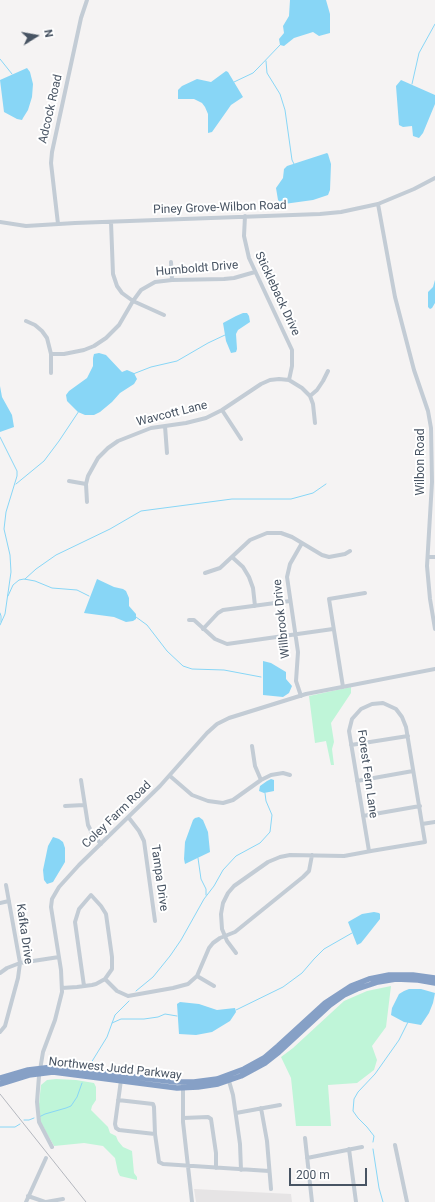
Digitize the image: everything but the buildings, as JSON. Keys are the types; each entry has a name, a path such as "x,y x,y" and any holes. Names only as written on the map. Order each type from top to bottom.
{"highway":[{"name":"Northwest Judd Parkway","path":"0,1078 23,1071 64,1068 183,1085 223,1077 255,1064 273,1051 330,999 356,984 376,977 395,974 418,975 435,978"},
{"name":"Northwest Judd Parkway","path":"0,1084 40,1070 121,1080 183,1085 204,1086 229,1081 246,1074 270,1059 330,1005 352,992 372,984 390,980 413,980 435,983"}],"street":[{"name":"Adcock Road","path":"58,224 51,158 86,0"},
{"name":"Piney Grove-Wilbon Road","path":"0,222 26,226 342,212 378,204 414,189 435,178"},
{"name":"Wilbon Road","path":"378,204 395,297 410,356 430,422 432,435 433,480 427,579 435,629"},
{"name":"Stickleback Drive","path":"246,216 244,236 247,252 292,350 293,357 289,380"},
{"path":"111,222 113,274 117,286 122,293 133,300 164,315"},
{"path":"171,262 172,280"},
{"name":"Humboldt Drive","path":"51,354 64,354 84,350 94,346 119,325 133,300 149,284 172,280 234,278 255,272"},
{"path":"26,321 35,325 42,331 50,345 51,373"},
{"path":"310,396 320,386 328,371"},
{"name":"Wavcott Lane","path":"87,502 86,484 92,468 98,458 118,441 151,428 200,420 222,410 261,384 276,379 289,380"},
{"path":"289,380 302,388 310,396 315,412 315,423"},
{"path":"222,410 241,439"},
{"path":"165,426 167,453"},
{"path":"69,481 86,484"},
{"path":"205,573 220,568 250,540 267,533 281,532 292,537 322,556 329,557 345,554 350,551"},
{"name":"Willbrook Drive","path":"301,696 296,680 298,656 286,577 290,564 302,543"},
{"path":"232,557 243,567 249,577 253,588 255,606"},
{"path":"428,557 435,557"},
{"path":"343,687 329,599 365,593"},
{"path":"203,628 223,610 290,601"},
{"path":"189,620 194,620 215,639 227,644 333,629"},
{"name":"Coley Farm Road","path":"52,1147 38,1117 37,1102 40,1070 46,1044 58,1009 62,988 59,957 51,912 52,899 70,875 170,776 207,733 217,724 301,696 435,669"},
{"name":"Forest Fern Lane","path":"383,703 396,709 404,722 408,736 425,842 369,851 349,731 352,719 361,709 372,704 383,703"},
{"path":"351,745 408,736"},
{"path":"252,746 254,762 262,780"},
{"path":"357,781 414,771"},
{"path":"170,776 192,795 221,803 233,800 271,775 280,773 290,775"},
{"path":"81,780 89,828 101,844"},
{"path":"65,806 84,805"},
{"path":"363,816 420,806"},
{"name":"Tampa Drive","path":"129,818 139,831 144,841 155,921"},
{"path":"422,824 435,822"},
{"path":"236,953 224,936 221,922 221,909 226,896 234,886 263,865 276,858 290,855 335,856 369,851"},
{"path":"105,979 120,994 131,996 182,986 190,983 197,976 211,946 217,940 235,932 303,877 308,871 312,855"},
{"name":"Kafka Drive","path":"0,1032 5,1026 18,978 20,963 6,885"},
{"path":"62,988 84,986 96,984 105,979 111,971 113,962 107,918 101,906 90,895 77,912 75,922 84,986"},
{"path":"0,903 9,901"},
{"path":"0,973 7,968 20,963 59,957"},
{"path":"197,976 214,986"},
{"path":"121,1080 115,1124 116,1128 118,1130 155,1134"},
{"path":"229,1081 236,1113 241,1149 241,1170"},
{"path":"183,1085 183,1118 192,1202"},
{"path":"118,1100 153,1104 159,1162 163,1164 269,1171"},
{"path":"236,1113 280,1105"},
{"path":"262,1108 267,1141 271,1189"},
{"path":"183,1118 208,1117 211,1119 216,1153 216,1168"},
{"path":"305,1138 312,1202"},
{"path":"395,1145 407,1202"},
{"path":"307,1158 362,1147"},
{"path":"349,1149 356,1202"},
{"path":"26,1202 46,1158"},
{"path":"28,1196 46,1202 62,1199"}],"shaded area":[{"path":"194,1189 291,1194 292,1202 196,1202"}],"green space":[{"path":"351,687 351,693 331,723 334,742 332,749 334,765 331,765 326,741 315,743 309,696"},
{"path":"391,986 386,1027 372,1046 377,1060 374,1070 357,1083 328,1085 331,1126 296,1126 291,1078 281,1057 293,1048 344,1001 367,991"},
{"path":"56,1079 94,1083 96,1087 96,1100 91,1110 108,1127 110,1133 116,1136 123,1147 132,1151 134,1173 137,1180 120,1176 115,1158 103,1146 84,1143 54,1146 40,1121 38,1113 41,1085 47,1080"}],"water":[{"path":"290,0 326,0 330,14 330,33 319,36 313,32 294,38 284,46 280,45 279,39 284,33 283,26 289,16"},
{"path":"27,68 30,72 33,84 32,97 28,110 22,120 4,112 0,80"},
{"path":"226,71 243,97 231,105 212,132 208,133 208,114 205,107 202,103 194,99 178,99 178,90 182,86 197,79 211,82"},
{"path":"401,80 435,95 435,104 423,133 419,138 413,136 412,126 403,127 399,125 396,86"},
{"path":"327,153 331,164 330,190 328,195 313,200 284,204 281,203 278,200 276,188 283,178 284,169 287,166"},
{"path":"435,280 435,303 430,309 428,307 428,292 433,287"},
{"path":"243,313 247,313 250,322 238,330 236,334 237,349 236,352 231,353 226,341 223,323"},
{"path":"99,353 106,355 122,372 127,370 134,373 137,379 134,384 120,393 100,412 94,415 85,415 78,412 67,401 66,395 69,391 87,378 93,366 94,354"},
{"path":"0,386 2,397 12,415 14,427 0,432"},
{"path":"97,579 126,591 129,598 129,606 136,614 136,619 126,622 114,617 84,613"},
{"path":"263,661 271,663 286,672 286,679 292,686 289,693 283,697 263,695"},
{"path":"271,779 274,780 274,791 264,793 259,791 260,786"},
{"path":"199,817 203,820 208,832 210,852 185,864 185,842 193,820"},
{"path":"53,837 63,842 65,848 65,862 53,882 47,884 44,880 43,870 48,846"},
{"path":"374,912 380,914 380,919 361,943 357,945 348,922 362,914"},
{"path":"409,989 421,989 435,993 429,1013 421,1025 404,1022 391,1015 392,1008 399,994"},
{"path":"180,1002 199,1004 217,1010 235,1008 236,1012 230,1021 212,1032 196,1035 179,1034 177,1004"}],"waterway":[{"path":"412,84 419,53 435,24"},
{"path":"234,82 253,73 281,44"},
{"path":"0,59 12,74"},
{"path":"266,61 267,73 280,94 285,110 292,160 294,164"},
{"path":"133,374 151,367 177,361 225,335"},
{"path":"16,484 44,461 79,411"},
{"path":"0,437 17,471 17,476 6,512 4,529 10,555 11,572 5,614 0,625"},
{"path":"25,579 56,555 110,529 141,511 232,499 291,499 313,493 326,484"},
{"path":"8,596 13,585 19,580 24,579 35,581 52,588 77,590 89,596"},
{"path":"0,613 1,622"},
{"path":"136,617 147,625 167,651 183,666 192,669 224,670 261,677"},
{"path":"136,991 153,977 170,956 223,870 236,856 260,843 270,832 272,815 266,801 265,793"},
{"path":"198,858 201,879 206,889 206,895"},
{"path":"236,1010 283,987 302,973 324,949 352,933"},
{"path":"91,1063 107,1037 115,1015 129,1001"},
{"path":"112,1023 121,1019 144,1019 158,1017 165,1014 177,1016"},
{"path":"373,1142 374,1136 353,1111 354,1099 358,1092 375,1074 399,1040 408,1022"},
{"path":"39,1117 71,1106 77,1097 82,1083"},
{"path":"24,1120 34,1118"},
{"path":"0,1127 15,1127 20,1124"},
{"path":"373,1149 379,1188 383,1202"}],"railway":[{"path":"0,1094 86,1202"}]}
